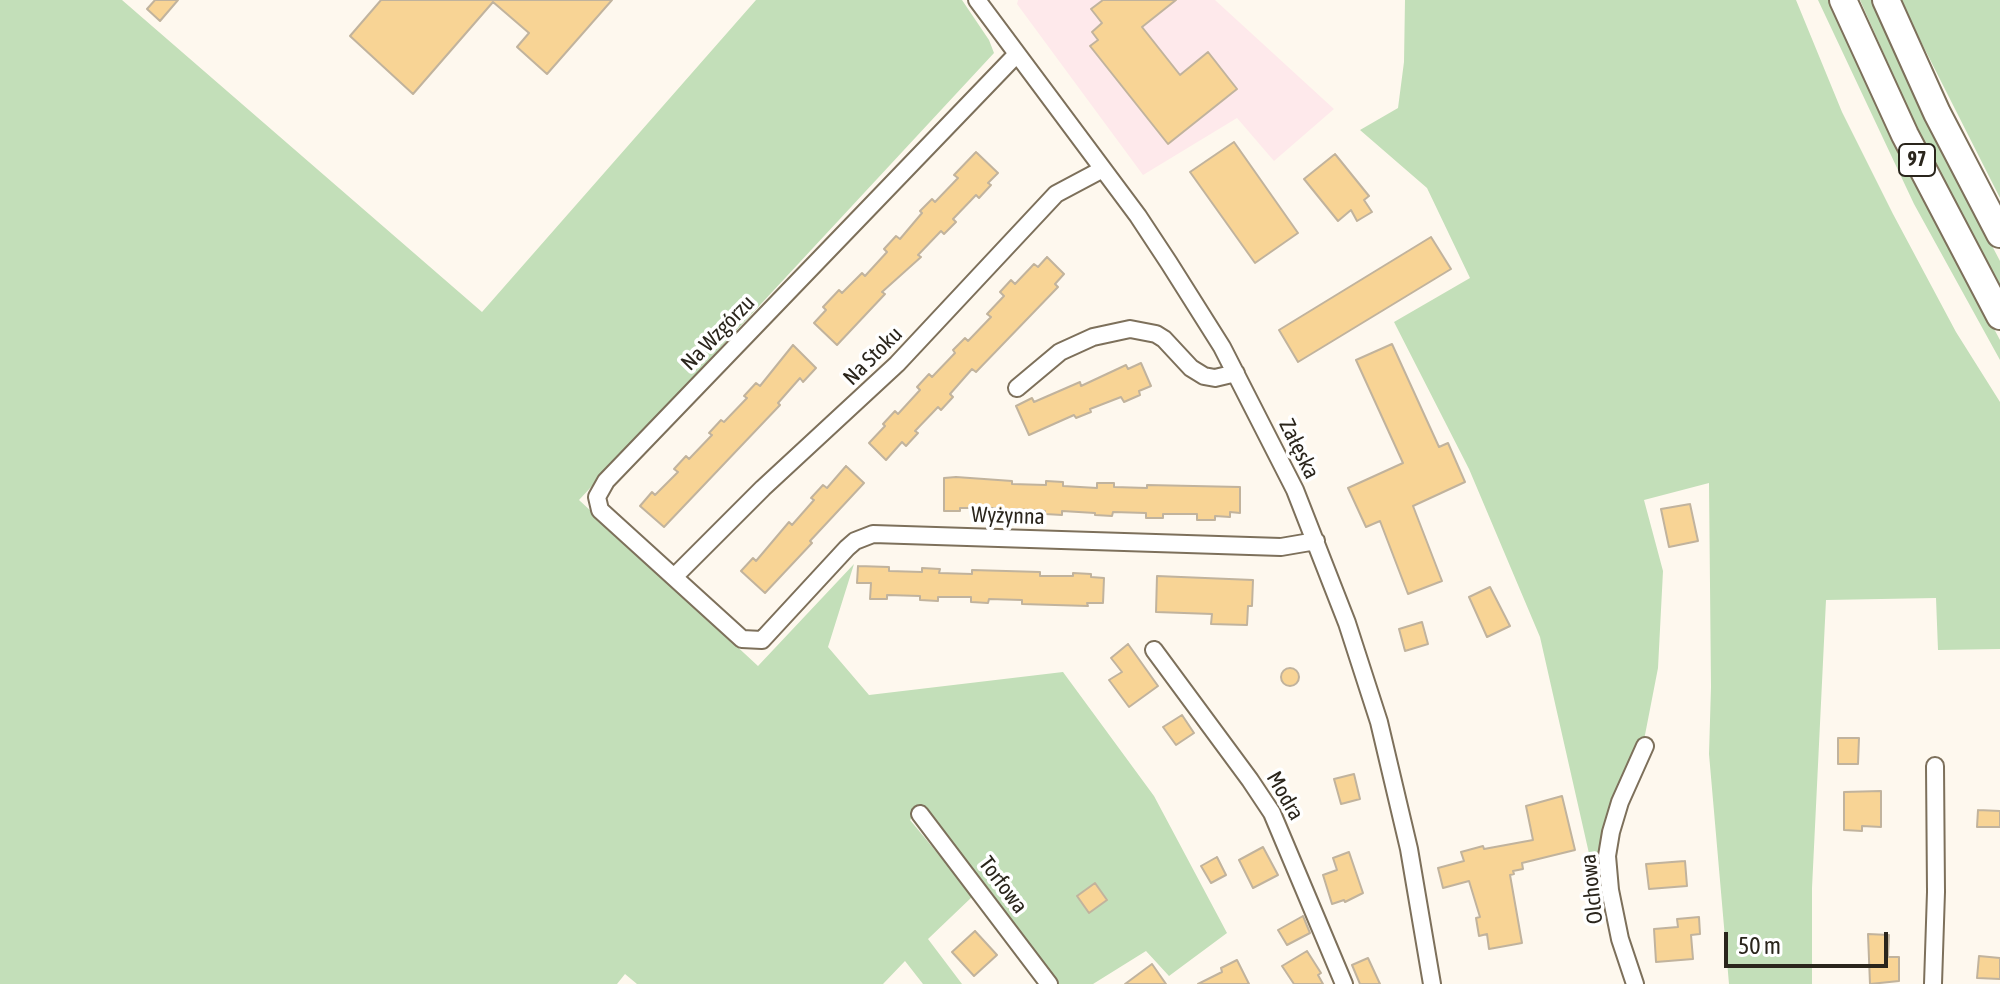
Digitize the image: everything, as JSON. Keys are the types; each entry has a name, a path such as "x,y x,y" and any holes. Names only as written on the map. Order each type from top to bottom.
{"main road":[{"name":"97","path":"1843,0 1911,148 2000,316"},
{"name":"97","path":"1886,0 1937,113 2000,234"}],"street":[{"name":"Załęska","path":"977,0 1169,263 1236,373 1282,464 1316,541 1352,636 1388,755 1409,849 1432,984"},
{"name":"Na Wzgórzu","path":"742,639 600,510 597,497 606,481 1016,55"},
{"name":"Na Stoku","path":"674,577 763,488 897,364 1056,194 1103,169"},
{"path":"1017,388 1060,352 1093,337 1130,329 1156,334 1164,339 1191,368 1204,376 1215,378 1236,373"},
{"name":"Wyżynna","path":"742,639 762,640 847,548 873,534 1281,547 1316,541"},
{"name":"Modra","path":"1154,650 1272,813 1344,984"},
{"name":"Olchowa","path":"1635,984 1620,939 1607,856 1620,802 1645,746"},
{"path":"1933,984 1935,766"},
{"name":"Torfowa","path":"920,814 1049,984"}],"shaded area":[{"path":"1018,0 1215,0 1334,109 1274,161 1237,118 1143,175 1017,4"}],"green space":[{"path":"0,0 122,0 482,312 756,0 962,0 989,40 994,53 579,500 758,666 854,564 828,647 869,695 1063,672 1154,796 1227,933 1169,976 1146,951 1093,984 1057,984 923,806 910,820 973,896 928,939 962,984 923,984 905,961 883,984 637,984 625,974 617,984 0,984"},
{"path":"1405,0 1796,0 1842,112 1893,214 1956,332 2000,402 2000,649 1938,650 1936,598 1826,600 1812,888 1812,984 1729,984 1709,754 1709,483 1644,500 1663,571 1658,668 1644,740 1609,822 1595,880 1540,637 1469,469 1394,322 1470,278 1427,188 1360,130 1398,108 1404,62"},
{"path":"1818,0 1829,0 1907,166 2000,340 2000,360 1914,204"},
{"path":"1860,0 1872,0 1929,126 2000,261 2000,287 1920,135"},
{"path":"1901,0 2000,0 2000,198 1909,18"}],"building":[{"path":"155,0 178,0 160,21 147,9"},
{"path":"381,0 612,0 547,74 517,47 529,33 493,2 413,94 350,36"},
{"path":"1103,0 1176,0 1142,27 1180,75 1208,52 1237,89 1168,144 1090,46 1098,40 1092,32 1102,23 1091,9"},
{"path":"1234,142 1298,233 1255,263 1190,172"},
{"path":"976,152 998,173 988,183 991,185 979,198 976,195 953,219 956,222 944,234 941,231 918,255 921,257 882,292 885,294 837,345 814,323 826,310 823,307 862,273 865,276 887,252 884,249 896,236 900,239 922,213 920,211 932,199 935,202 958,178 954,175"},
{"path":"1335,154 1369,196 1364,200 1372,212 1357,221 1351,210 1338,221 1304,179"},
{"path":"1431,237 1451,269 1298,362 1279,330"},
{"path":"1047,257 1064,274 1055,284 1058,287 976,372 972,369 950,394 953,397 941,410 938,407 915,431 918,433 906,446 902,442 886,460 869,443 885,426 883,424 895,411 898,414 920,390 917,387 929,374 932,377 955,353 953,350 965,338 968,341 991,317 987,314 1004,296 1000,292 1011,280 1015,284 1034,264 1038,267"},
{"path":"1392,344 1439,447 1448,443 1465,482 1413,506 1442,581 1408,594 1380,521 1366,527 1348,488 1403,463 1356,360"},
{"path":"793,345 816,368 803,382 800,378 778,403 780,405 664,527 640,506 652,492 655,495 678,472 674,469 686,456 689,459 712,435 709,433 747,398 744,396 756,383 760,386"},
{"path":"1141,363 1151,386 1139,391 1140,395 1124,402 1121,397 1090,409 1091,412 1076,418 1074,415 1029,435 1016,406 1032,398 1034,402 1080,382 1081,386 1126,365 1128,369"},
{"path":"846,466 864,483 765,593 741,571 753,558 756,561 789,522 792,525 814,500 811,498 823,485 827,488"},
{"path":"944,478 1012,481 1012,484 1063,482 1063,486 1097,488 1097,483 1147,488 1147,485 1240,487 1240,513 1230,512 1230,517 1215,516 1215,520 1197,520 1197,514 1163,514 1163,518 1146,518 1146,513 1113,512 1112,516 1062,511 1062,515 1012,509 1012,513 995,512 995,508 944,511"},
{"path":"1690,504 1698,541 1669,547 1661,509"},
{"path":"858,566 889,567 889,571 940,569 939,573 972,574 972,570 1040,572 1040,576 1091,574 1091,577 1104,578 1103,603 1087,603 1088,606 1022,604 1022,600 989,599 988,603 971,602 971,597 938,597 938,601 920,600 920,596 887,595 887,599 870,599 871,583 857,583"},
{"path":"1157,576 1253,580 1252,606 1248,606 1247,625 1211,624 1212,614 1156,612"},
{"path":"1490,587 1510,626 1487,637 1469,597"},
{"path":"1422,622 1428,644 1405,651 1399,629"},
{"path":"1128,644 1158,686 1129,707 1109,680 1122,672 1111,658"},
{"path":"1286,668 1294,668 1299,677 1297,684 1286,686 1281,681 1281,673"},
{"path":"1182,715 1194,733 1176,745 1163,727"},
{"path":"1838,738 1859,738 1858,764 1838,764"},
{"path":"1354,774 1360,799 1341,804 1334,779"},
{"path":"1881,791 1881,827 1862,826 1862,831 1844,830 1844,792"},
{"path":"1562,796 1575,850 1522,863 1523,869 1513,871 1514,874 1510,875 1522,943 1489,949 1487,934 1479,936 1476,918 1480,917 1469,881 1443,888 1438,868 1464,861 1461,852 1533,840 1526,806"},
{"path":"1978,810 2000,811 2000,827 1977,827"},
{"path":"1263,847 1278,875 1253,888 1239,860"},
{"path":"1349,852 1363,893 1345,902 1332,904 1323,875 1337,870 1333,858"},
{"path":"1217,857 1226,875 1211,883 1201,866"},
{"path":"1685,861 1687,886 1649,889 1646,864"},
{"path":"1095,883 1107,900 1089,913 1077,896"},
{"path":"1303,916 1310,933 1287,945 1278,930"},
{"path":"1699,917 1700,934 1691,935 1693,959 1656,962 1654,929 1678,927 1677,919"},
{"path":"975,931 997,955 974,976 952,952"},
{"path":"1868,934 1889,935 1888,957 1899,957 1899,981 1870,984"},
{"path":"1307,951 1321,973 1318,975 1323,984 1294,984 1282,966"},
{"path":"1979,956 2000,958 2000,979 1977,978"},
{"path":"1368,958 1380,984 1360,984 1352,965"},
{"path":"1237,960 1249,984 1198,984 1222,972 1221,968"},
{"path":"1152,964 1166,984 1125,984"}]}
